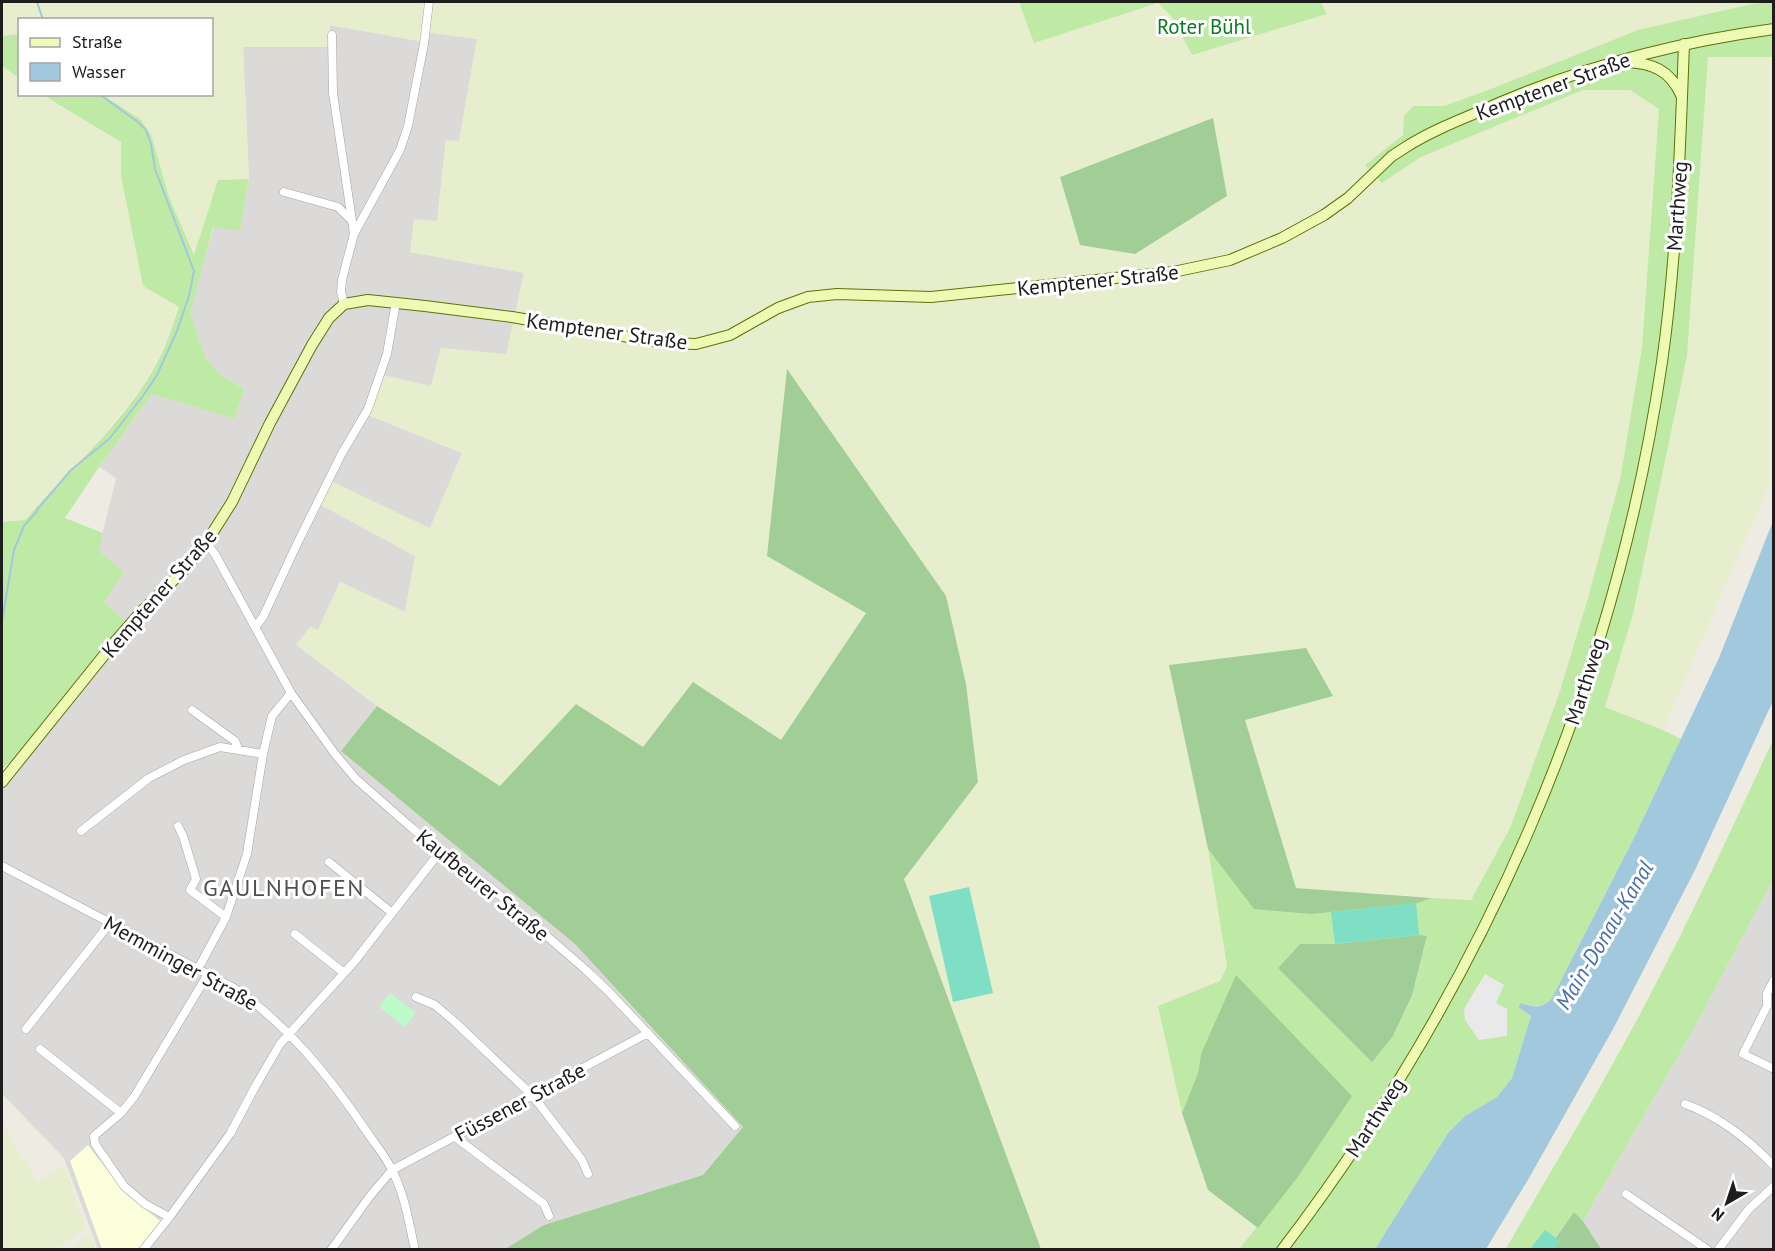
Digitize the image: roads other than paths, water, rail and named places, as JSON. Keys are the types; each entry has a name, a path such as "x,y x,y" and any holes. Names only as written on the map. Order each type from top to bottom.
{"street":[{"path":"344,304 341,292 342,280 354,234 400,150 406,134 424,44 429,2"},
{"name":"Kemptener Straße","path":"2,782 113,644 183,571 206,543 232,502 270,423 312,345 328,318 344,304 359,300 396,302 512,317 664,343 696,344 730,335 788,303 817,295 931,297 1193,269 1242,255 1299,229 1340,204 1392,156 1420,139 1522,93 1611,62 1684,44 1773,29"},
{"path":"332,34 333,93 354,234"},
{"name":"Marthweg","path":"1282,1250 1362,1138 1447,999 1519,855 1576,712 1602,633 1623,558 1652,426 1670,293 1678,197 1684,44"},
{"path":"1611,62 1645,64 1660,68 1671,79 1682,98"},
{"path":"284,192 338,207 352,221"},
{"path":"256,626 263,617 341,455 368,409 387,354 396,302"},
{"name":"Kaufbeurer Straße","path":"206,543 215,554 256,626 291,693 328,745 356,779 398,817 496,892 586,970 735,1126"},
{"path":"198,969 226,917 247,854 263,754 272,716 291,693"},
{"path":"192,710 235,741 238,749"},
{"path":"81,831 149,778 167,768 220,747 263,754"},
{"path":"178,826 196,879 190,890 226,917"},
{"path":"142,1250 230,1134 280,1044 344,973 442,849"},
{"path":"329,862 391,912"},
{"name":"Memminger Straße","path":"2,866 234,988 262,1007 315,1062 344,1097 392,1170 405,1205 415,1250"},
{"path":"26,1029 111,923"},
{"path":"295,934 344,973"},
{"path":"169,1217 145,1204 124,1186 95,1144 94,1136 121,1113 134,1096 208,974"},
{"path":"1773,980 1767,993 1767,1006 1743,1054 1773,1069"},
{"path":"416,996 435,1005 448,1016 532,1096 582,1160 588,1174"},
{"name":"Füssener Straße","path":"392,1170 648,1033"},
{"path":"40,1049 121,1113"},
{"path":"1685,1104 1703,1110 1727,1126 1773,1166"},
{"path":"455,1137 544,1204 549,1216"},
{"path":"331,1250 392,1170"},
{"path":"1718,1250 1749,1209 1773,1186"},
{"path":"1626,1194 1708,1250"}],"water":[{"name":"Main-Donau-Kanal","path":"1773,521 1773,701 1695,870 1613,1029 1486,1249 1375,1249 1448,1133 1465,1116 1497,1097 1512,1078 1531,1016 1518,1007 1521,1003 1534,1007 1541,1006 1552,998 1635,836 1719,658"}],"waterway":[{"path":"37,2 42,18"},
{"path":"37,510 71,470 109,439 157,375 177,331 189,296 194,271 155,169 146,130 102,96"},
{"path":"2,621 14,550 24,526 37,511"}],"district":[{"name":"GAULNHOFEN","path":"284,887"}],"park label":[{"name":"Roter Bühl","path":"1204,26"}]}
